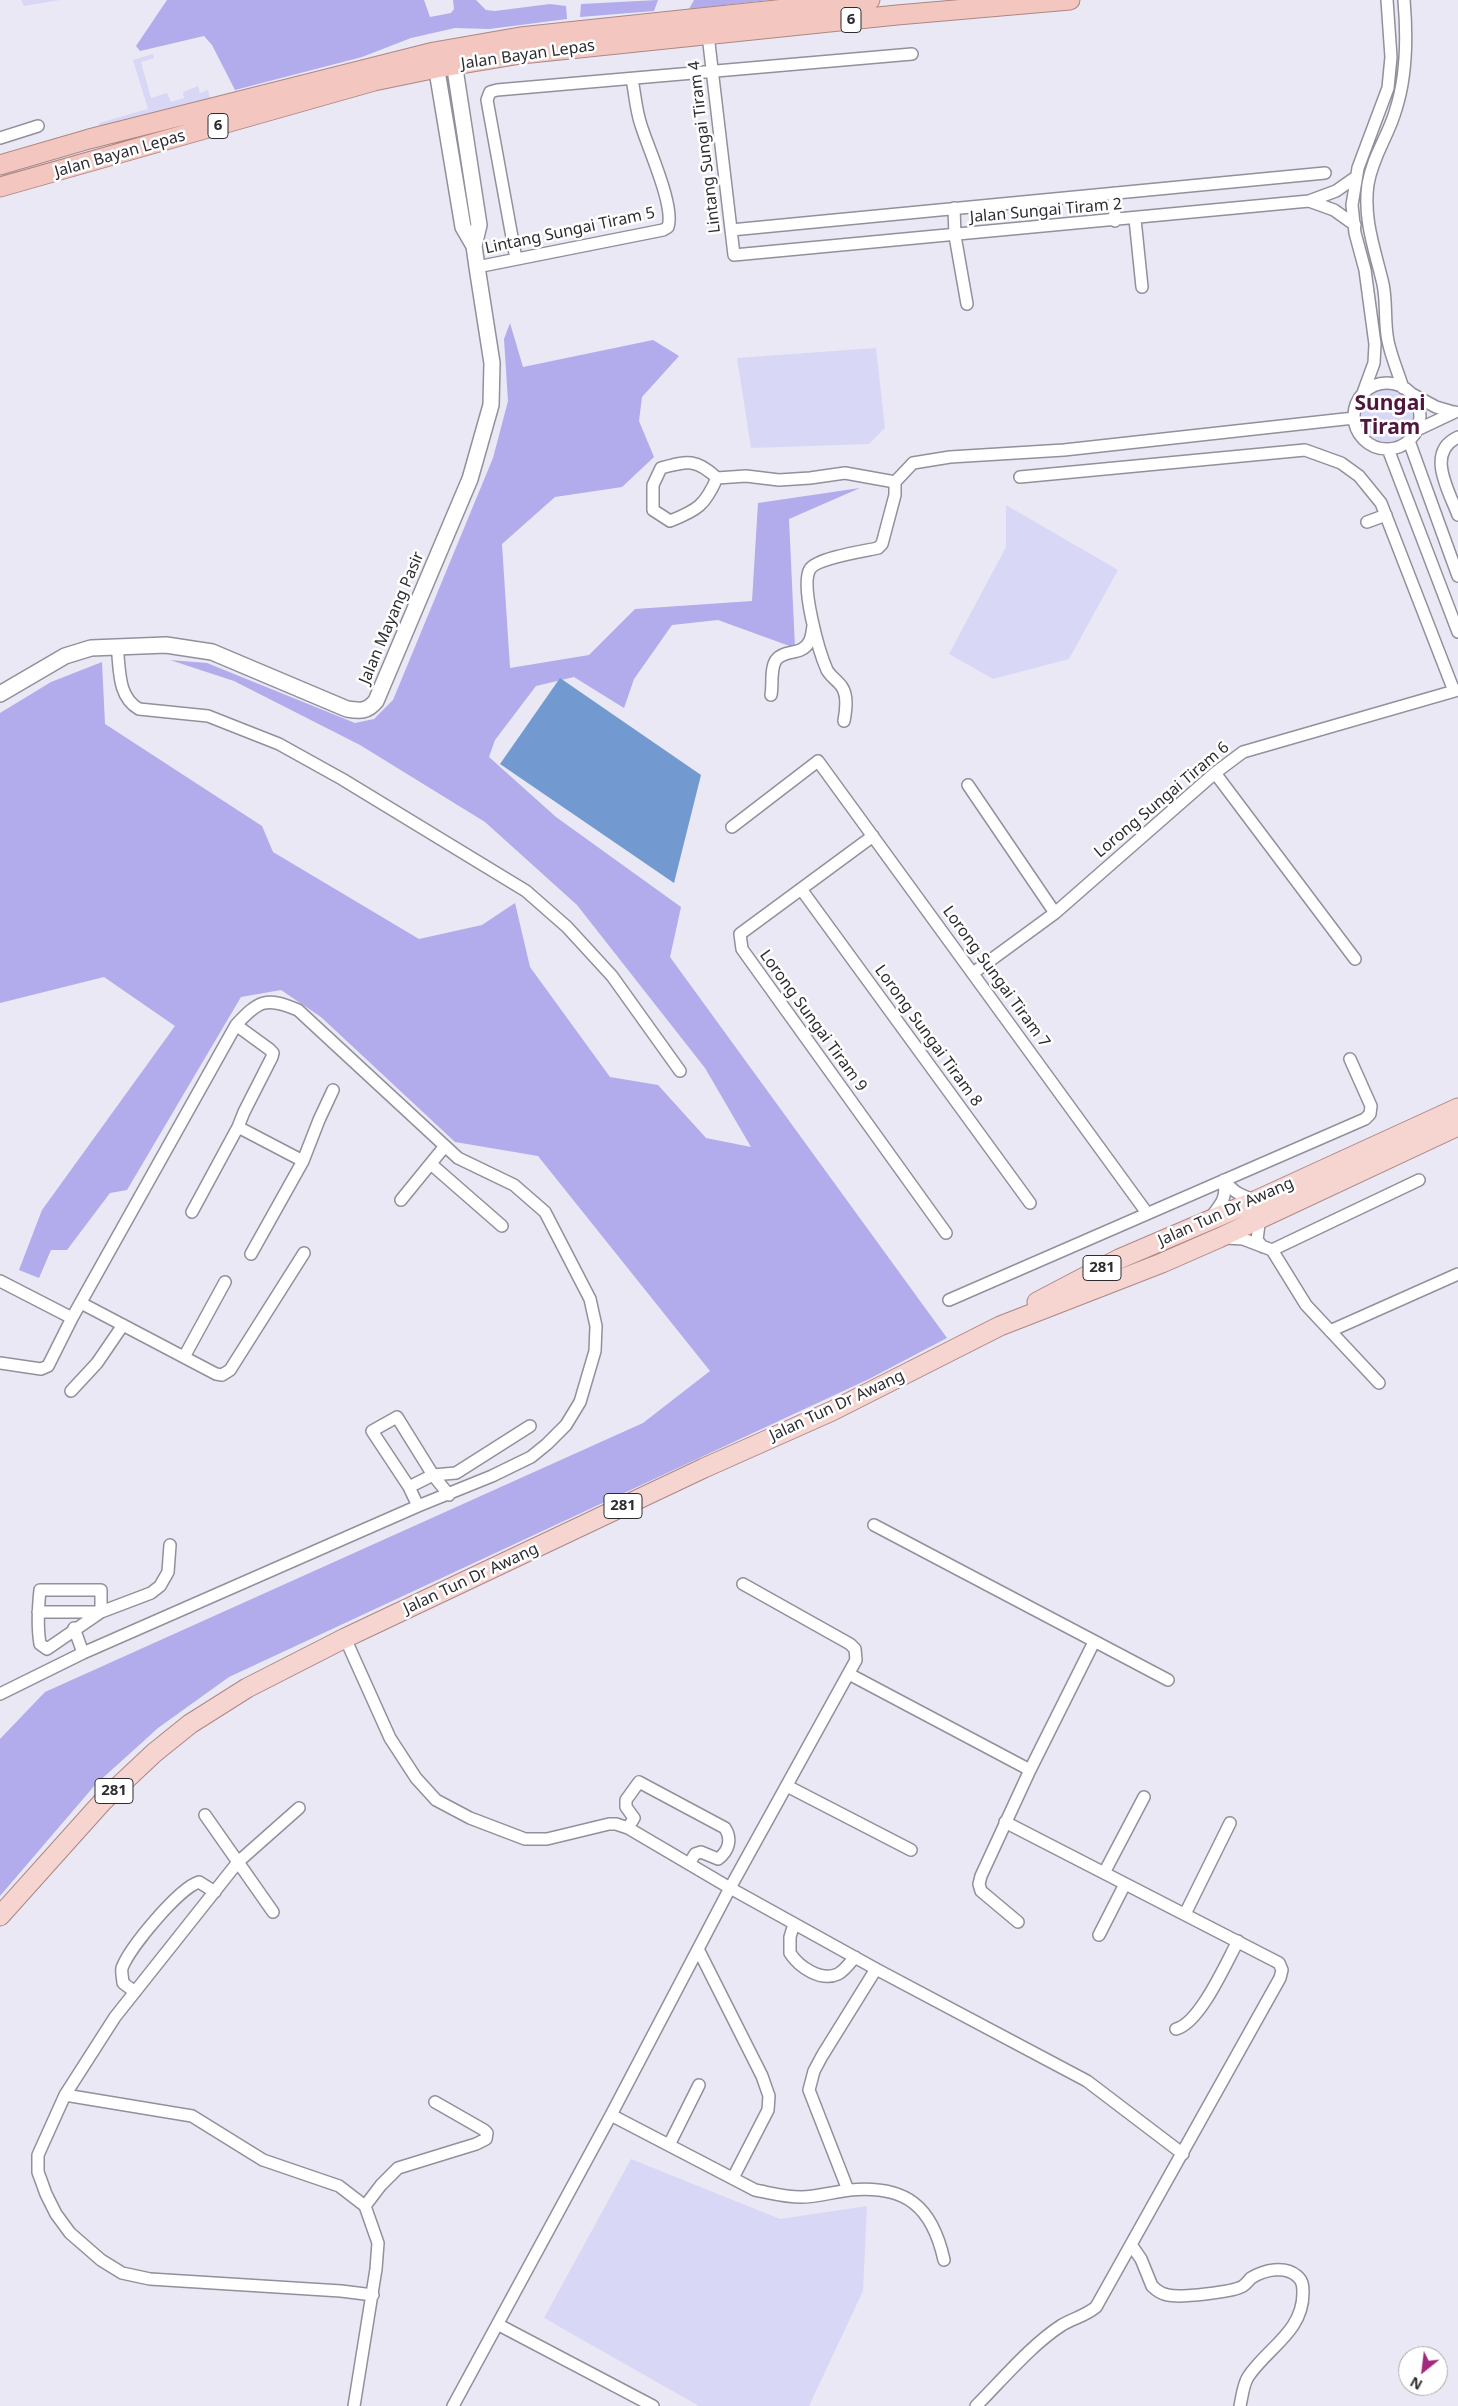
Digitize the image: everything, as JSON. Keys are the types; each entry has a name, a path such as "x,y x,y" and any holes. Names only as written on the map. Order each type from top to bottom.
{"highway":[{"name":"Jalan Bayan Lepas","path":"0,187 374,81 504,40 630,24 870,0"},
{"name":"Jalan Bayan Lepas","path":"0,166 89,139 227,106 378,66 521,54 1070,0"},
{"path":"378,66 424,47 462,40 504,40"}],"main road":[{"name":"Jalan Tun Dr Awang","path":"0,1916 104,1800 154,1753 217,1705 345,1638 704,1468 832,1411 1000,1326 1153,1267 1220,1238 1261,1209 1458,1108"},
{"name":"Jalan Tun Dr Awang","path":"1000,1326 1038,1301 1119,1259 1208,1220 1261,1209 1458,1126"}],"street":[{"path":"1387,0 1391,57 1388,88 1381,111 1366,143 1356,177 1352,205 1354,225 1365,270 1375,344 1374,363 1363,393 1356,405 1354,418 1356,428 1368,444 1388,449 1395,448 1408,441 1416,430 1419,411 1407,390 1388,341 1383,286 1369,232 1366,206 1371,172 1381,142 1396,111 1400,92 1404,57 1404,0"},
{"name":"Lintang Sungai Tiram 4","path":"708,35 734,255"},
{"path":"516,259 487,100 490,92 712,70 912,54"},
{"name":"Jalan Mayang Pasir","path":"0,694 64,656 91,648 166,645 212,652 347,709 362,711 370,708 376,701 399,651 470,479 491,405 492,363 474,246 463,226 444,59"},
{"name":"Lintang Sungai Tiram 5","path":"477,267 663,230 668,227 670,221 664,192 640,124 632,79"},
{"path":"0,138 38,126"},
{"path":"731,230 1326,173"},
{"path":"1308,202 1336,191 1356,177"},
{"path":"1114,193 1116,221"},
{"name":"Jalan Sungai Tiram 2","path":"734,255 1308,202 1334,210 1354,225"},
{"path":"954,208 955,236 967,304"},
{"path":"1135,219 1142,287"},
{"path":"1363,393 1372,387 1382,384 1393,384 1436,407 1456,412"},
{"path":"1416,430 1456,412"},
{"path":"844,721 846,709 843,688 828,670 814,624 807,588 810,569 820,562 878,548 882,544 895,496 895,482 913,463 940,459 1064,450 1354,418"},
{"path":"1458,437 1446,446 1441,454 1440,466 1458,515"},
{"path":"1408,441 1458,576"},
{"path":"1388,449 1458,632"},
{"path":"1020,477 1304,450 1341,463 1359,476 1374,491 1386,515 1456,691"},
{"path":"717,478 708,497 695,511 670,521 653,510 653,485 661,468 682,462 703,465 717,478 746,476 787,479 845,473 895,482"},
{"path":"1367,522 1386,515"},
{"path":"771,696 774,665 781,655 804,648 809,642 814,624"},
{"path":"117,646 124,693 129,703 139,709 208,716 279,744 342,779 526,891 567,927 612,976 680,1071"},
{"name":"Lorong Sungai Tiram 6","path":"973,973 1055,913 1215,773 1243,752 1456,691"},
{"name":"Lorong Sungai Tiram 7","path":"732,827 818,761 1147,1214"},
{"path":"1215,773 1355,959"},
{"path":"968,784 1055,913"},
{"name":"Lorong Sungai Tiram 9","path":"873,836 740,934 742,949 946,1233"},
{"name":"Lorong Sungai Tiram 8","path":"801,889 1030,1203"},
{"path":"0,1363 41,1369 48,1366 72,1318 236,1025 253,1007 267,1001 282,1003 298,1010 445,1146 467,1163 490,1172 514,1185 545,1212 590,1299 596,1326 595,1351 580,1402 566,1425 548,1444 530,1457 450,1495 418,1506 83,1653 0,1694"},
{"path":"192,1212 238,1127 272,1054 236,1025"},
{"path":"949,1300 1365,1119 1370,1114 1371,1106 1350,1059"},
{"path":"251,1254 302,1161 318,1120 334,1090"},
{"path":"238,1127 302,1161"},
{"path":"401,1200 445,1146"},
{"path":"430,1164 502,1226"},
{"path":"1224,1180 1231,1189 1261,1209 1257,1240 1268,1248 1306,1305 1380,1383"},
{"path":"1208,1220 1221,1204 1226,1193 1224,1180"},
{"path":"1220,1238 1234,1237 1268,1248 1419,1180"},
{"path":"81,1303 216,1374 226,1373 304,1253"},
{"path":"1330,1331 1458,1274"},
{"path":"0,1281 72,1318"},
{"path":"184,1357 225,1282"},
{"path":"71,1391 97,1363 122,1325"},
{"path":"418,1506 409,1487 372,1431 397,1417 433,1475 450,1495"},
{"path":"409,1487 433,1475 456,1472 530,1426"},
{"path":"874,1525 1168,1680"},
{"path":"101,1612 101,1590 40,1590 38,1612 40,1644 47,1649 74,1628 101,1612 151,1593 160,1586 168,1572 170,1545"},
{"path":"468,2406 455,2403 499,2325 730,1888 849,1674 856,1654 850,1644 743,1584"},
{"path":"38,1612 101,1612"},
{"path":"74,1628 83,1653"},
{"path":"345,1638 390,1738 416,1778 436,1800 470,1818 525,1839 547,1839 609,1824 628,1828 794,1924 1087,2081 1183,2154"},
{"path":"57,1641 66,1661"},
{"path":"1018,1922 981,1891 979,1884 1005,1822 1094,1642"},
{"path":"849,1674 1030,1770"},
{"path":"628,1828 634,1818 626,1808 626,1800 640,1782 725,1828 729,1840 723,1855 718,1859 701,1852 695,1854 689,1864"},
{"path":"787,1786 911,1850"},
{"path":"1104,1873 1144,1797"},
{"path":"299,1808 238,1862 115,2017 65,2095 38,2155 38,2172 56,2214 70,2233 101,2260 122,2273 150,2279 341,2291 373,2295"},
{"path":"205,1815 273,1912"},
{"path":"976,2406 1035,2348 1062,2325 1086,2316 1096,2307 1183,2154 1280,1978 1282,1970 1279,1963 1238,1941 1005,1822"},
{"path":"1185,1914 1230,1823"},
{"path":"135,1992 123,1984 122,1970 149,1927 190,1885 199,1882 214,1892"},
{"path":"1099,1935 1125,1884"},
{"path":"794,1924 790,1937 790,1953 802,1966 811,1971 820,1975 831,1976 840,1973 855,1957"},
{"path":"1176,2029 1188,2024 1198,2013 1238,1941"},
{"path":"698,1949 762,2076 769,2096 768,2110 733,2178"},
{"path":"848,2190 808,2090 814,2071 822,2056 876,1969"},
{"path":"669,2145 699,2085"},
{"path":"65,2095 192,2116 263,2160 339,2186 365,2206 378,2244 373,2295 354,2406"},
{"path":"365,2206 381,2185 398,2168 476,2144 486,2139 487,2133 484,2130 435,2102"},
{"path":"611,2115 756,2190 780,2196 820,2196 848,2190 882,2190 903,2196 924,2211 936,2228 944,2260"},
{"path":"1132,2246 1141,2259 1152,2286 1166,2295 1178,2297 1232,2290 1243,2286 1262,2272 1272,2270 1285,2270 1298,2277 1303,2284 1302,2306 1294,2327 1248,2377 1240,2406"},
{"path":"499,2325 653,2406"}],"shaded area":[{"path":"21,0 60,0 24,6"},
{"path":"167,0 424,0 430,17 451,13 454,9 453,0 476,0 486,10 495,11 550,4 566,6 567,19 489,29 455,28 411,38 362,57 235,90 212,45 204,36 140,51 136,46"},
{"path":"658,0 654,11 580,17 581,4"},
{"path":"694,0 769,0 689,9"},
{"path":"153,54 154,58 141,62 151,98 167,93 171,102 184,98 183,92 198,86 200,93 208,90 210,98 99,128 99,123 148,109 133,60"},
{"path":"510,323 523,367 653,340 679,356 642,397 639,421 654,457 622,487 555,497 502,544 510,668 589,655 635,609 752,601 758,503 860,488 789,519 795,648 718,620 672,625 634,679 624,708 574,677 536,686 495,740 489,757 556,817 681,907 670,957 947,1338 869,1379 229,1677 158,1728 95,1785 0,1896 0,1739 45,1692 643,1423 710,1371 538,1156 455,1142 321,1017 281,990 241,997 127,1190 110,1193 67,1250 51,1250 39,1278 19,1270 42,1210 175,1026 104,977 0,1003 0,713 51,682 102,662 105,724 262,826 273,852 419,939 482,925 515,903 530,967 610,1077 658,1085 706,1138 751,1147 705,1068 577,905 485,822 360,745 234,681 170,660 207,663 355,723 374,719 393,700 493,458 508,401 504,339"},
{"path":"876,348 885,428 869,444 751,448 737,358"},
{"path":"1388,388 1398,390 1407,396 1413,405 1415,415 1413,425 1407,434 1398,440 1388,442 1378,440 1369,434 1363,425 1361,415 1363,405 1369,396 1378,390"},
{"path":"1006,505 1118,570 1069,659 993,679 949,654 1006,547"},
{"path":"631,2159 780,2219 867,2206 863,2291 809,2406 699,2406 544,2318"}],"water":[{"path":"560,678 701,775 674,883 500,764"}],"district":[{"name":"Sungai Tiram","path":"1390,416"}]}
